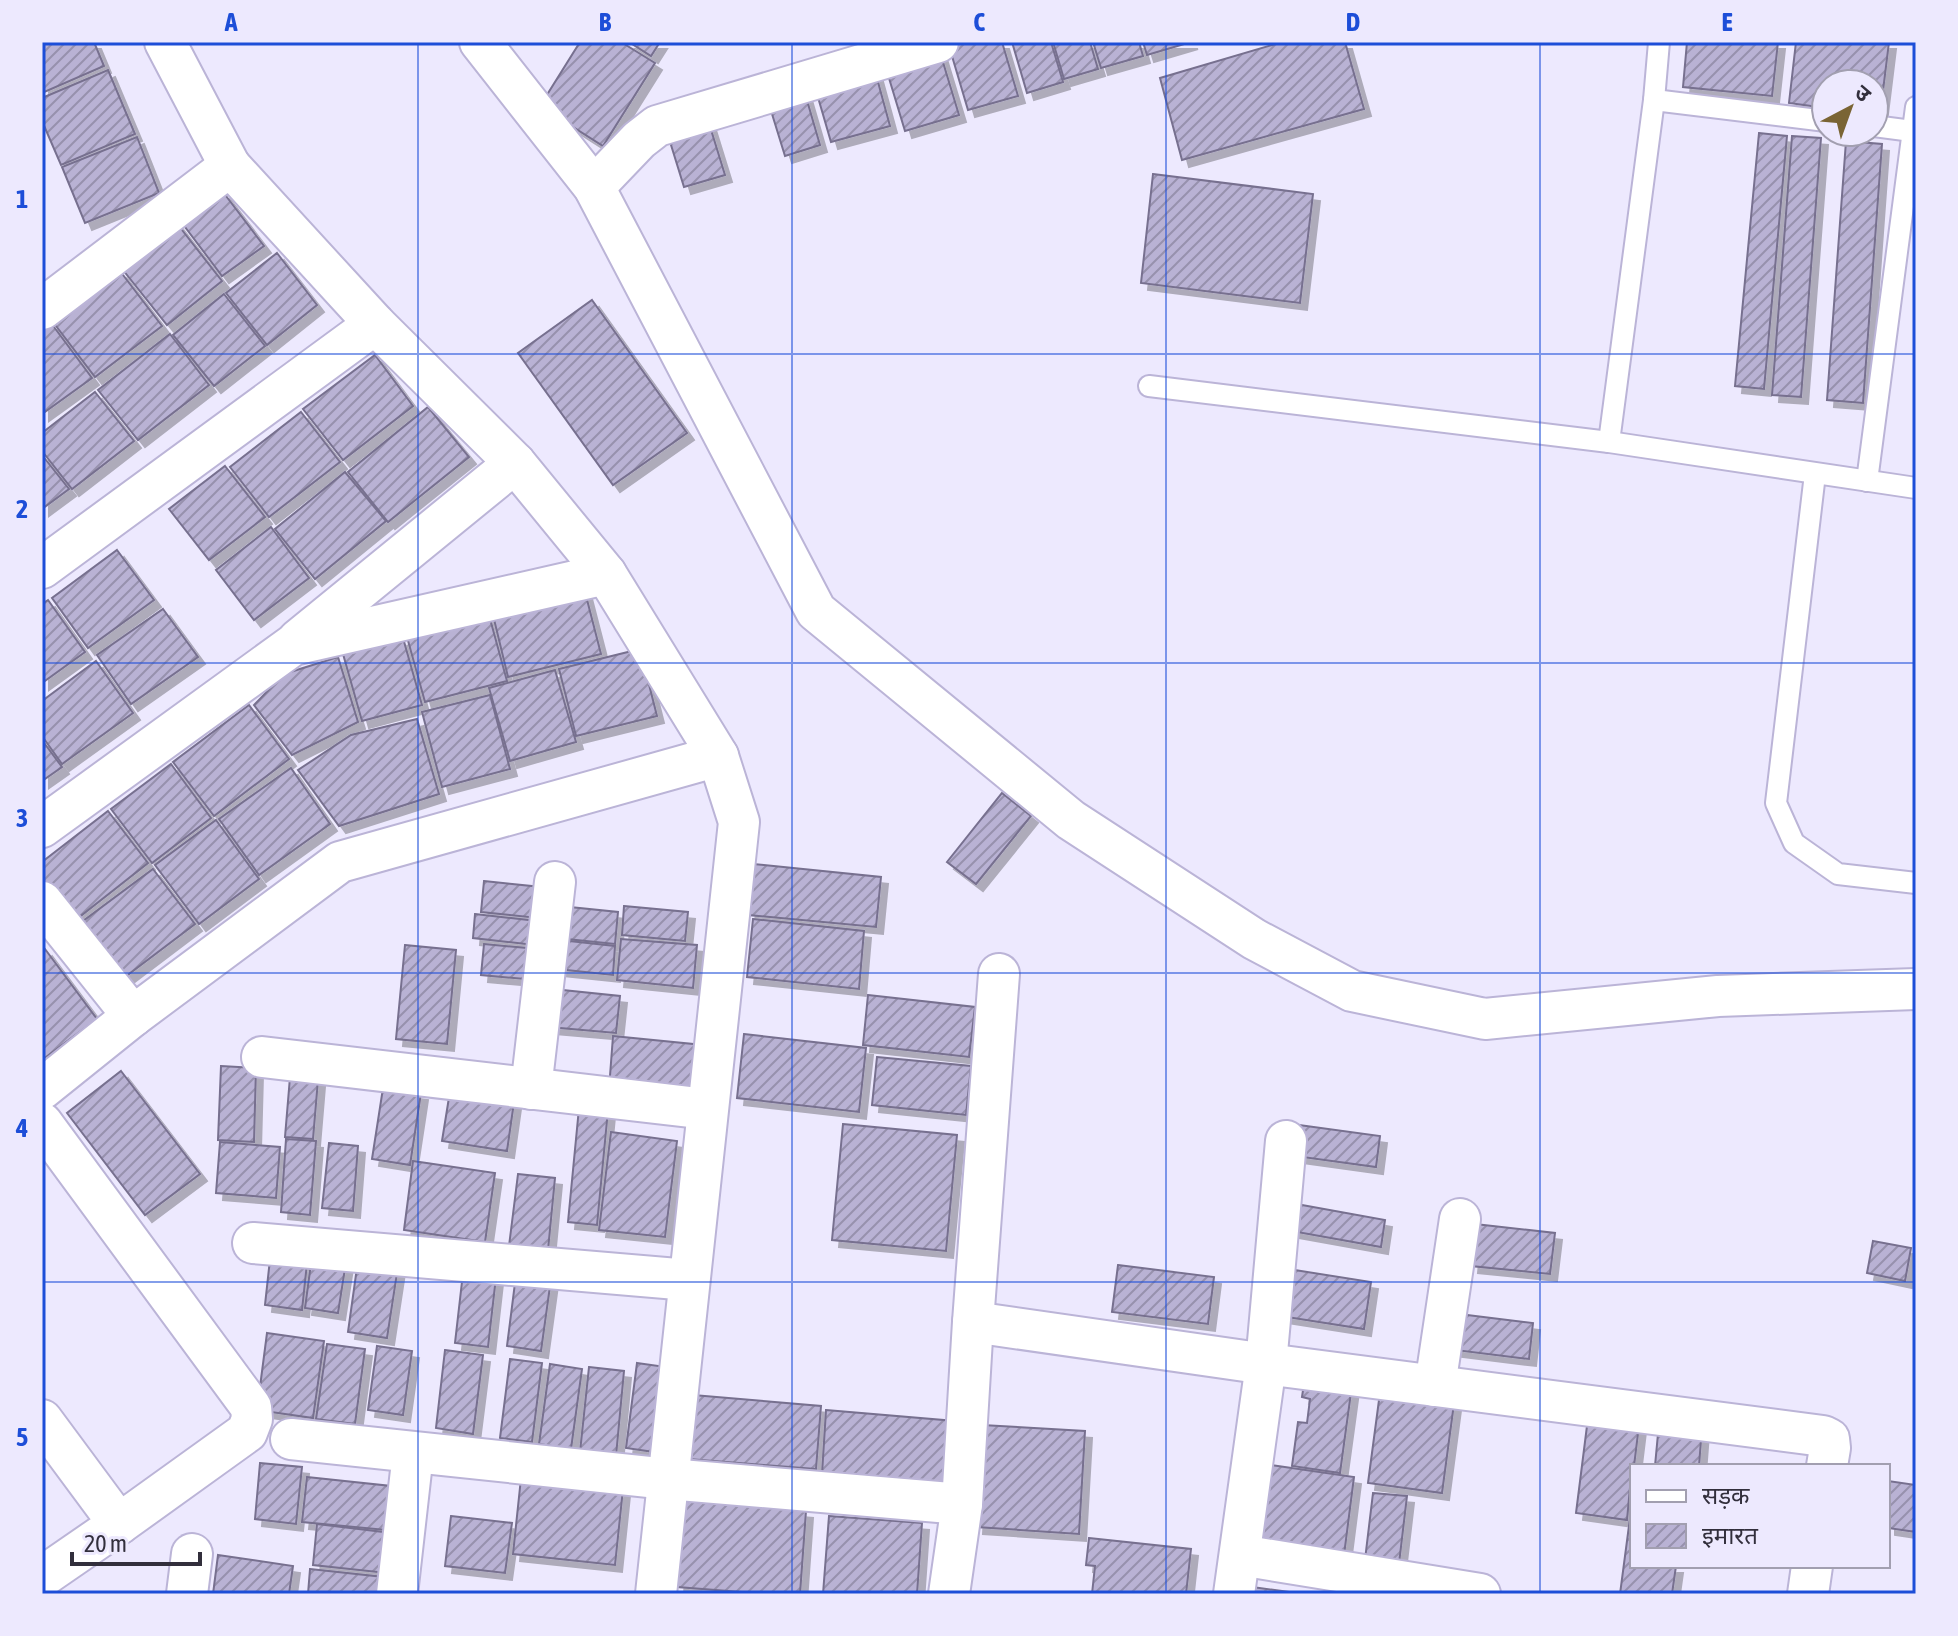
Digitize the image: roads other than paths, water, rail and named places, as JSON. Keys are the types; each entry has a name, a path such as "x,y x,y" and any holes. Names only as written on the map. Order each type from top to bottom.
{"street":[{"path":"165,42 230,166 375,324 515,463 606,574 718,756 739,822 656,1594"},
{"path":"594,187 639,140 657,126 938,42"},
{"path":"497,49 594,187 816,611 1071,820 1254,939 1352,991 1485,1019 1718,996 1916,989"},
{"path":"42,309 230,166"},
{"path":"42,568 375,324"},
{"path":"42,827 293,645 515,463"},
{"path":"293,645 606,574"},
{"path":"42,1089 133,1016 340,862 718,756"},
{"path":"531,1089 555,882"},
{"path":"42,902 133,1016"},
{"path":"949,1594 962,1504 999,974"},
{"path":"262,1057 707,1109"},
{"path":"42,1123 251,1407 252,1419 247,1432 119,1524 47,1562"},
{"path":"1234,1594 1266,1364 1286,1141"},
{"path":"1435,1386 1460,1219"},
{"path":"253,1243 689,1280"},
{"path":"973,1322 1266,1364 1823,1436 1829,1439 1827,1464"},
{"path":"42,1420 119,1524"},
{"path":"291,1439 668,1479 962,1504"},
{"path":"397,1594 413,1453"},
{"path":"187,1594 192,1554"},
{"path":"1240,1555 1480,1594"},
{"path":"1808,1594 1812,1568"}],"lane":[{"path":"1609,442 1659,42"},
{"path":"1654,100 1810,119"},
{"path":"1867,481 1916,107"},
{"path":"1890,128 1912,131"},
{"path":"1149,386 1609,442 1916,488"},
{"path":"1815,474 1776,803 1794,843 1838,874 1916,883"}]}
